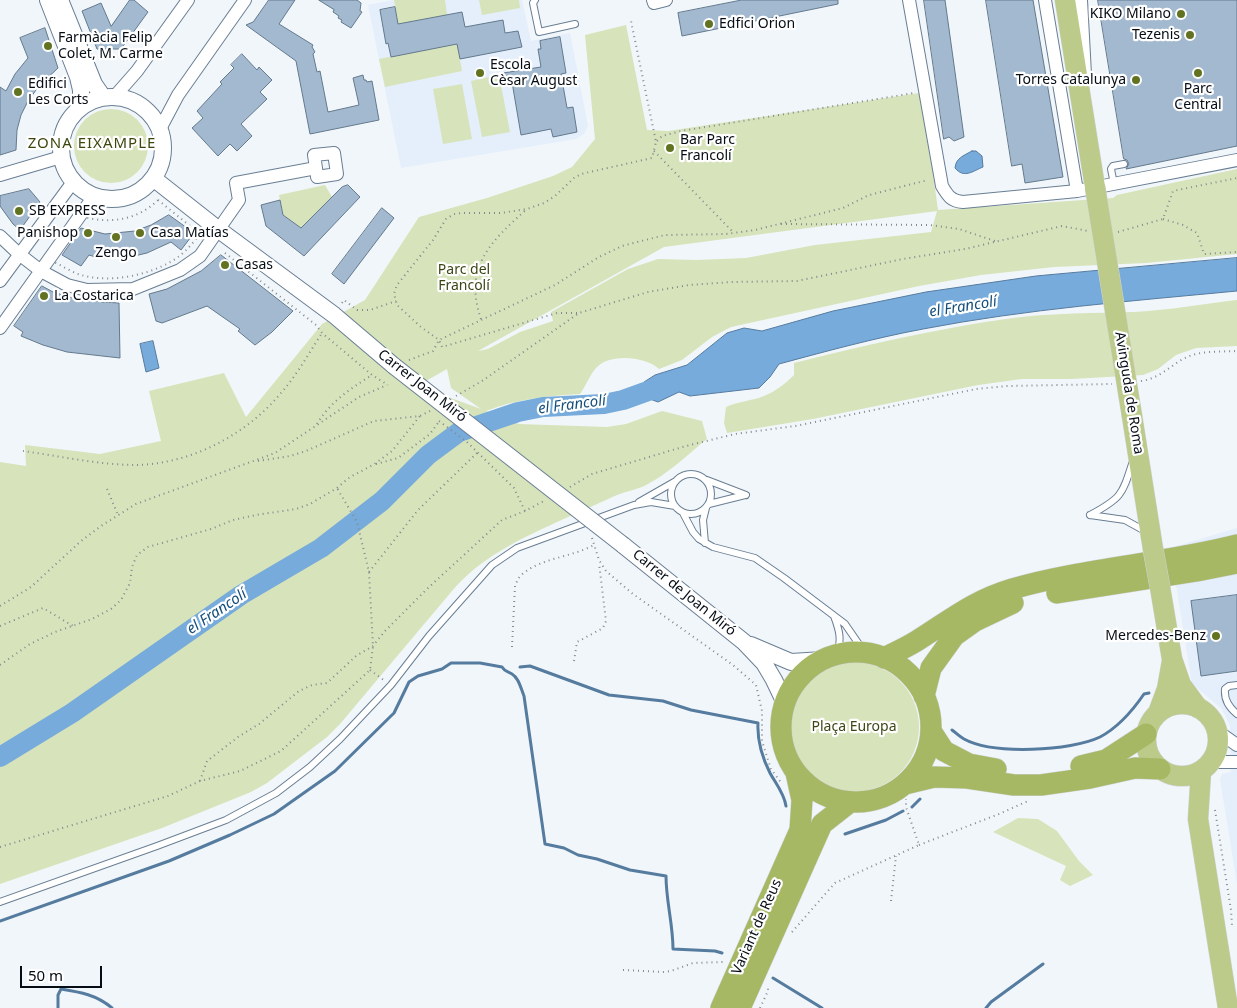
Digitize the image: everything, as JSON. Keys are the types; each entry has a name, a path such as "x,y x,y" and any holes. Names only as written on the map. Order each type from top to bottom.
{"highway":[{"path":"801,850 802,800 791,781 784,751 781,726 785,703 790,690 804,673 830,657 875,655 914,643 967,608 1011,590 1094,571 1216,551 1237,545"},
{"path":"924,696 931,668 954,636 975,621 996,610 1016,602 1043,595 1237,563"},
{"path":"791,781 805,782 826,796 850,802 860,802 879,799 888,795 905,784 920,766 929,743 930,731 928,707 924,696 903,669 875,655"},
{"path":"930,731 944,751 969,764 1012,771 1040,772 1087,766 1106,760 1146,734"},
{"path":"905,784 934,776 968,778 1014,785 1090,778 1135,768 1168,773"},
{"path":"801,850 822,824 850,802"},
{"name":"Variant de Reus","path":"721,1008 801,850"},
{"name":"Variant de Reus","path":"740,1008 801,850"}],"main road":[{"name":"Avinguda de Roma","path":"1065,0 1172,659 1181,684 1198,708"},
{"name":"Avinguda de Roma","path":"1158,713 1167,689 1172,659"},
{"path":"1198,819 1168,773 1149,755 1146,746 1146,734 1150,723 1158,713 1175,705 1186,704 1198,708 1210,718 1217,731 1218,744 1206,766 1198,819 1228,1008"},
{"path":"1168,773 1188,776 1206,766"}],"street":[{"path":"48,0 78,77 81,90 81,107"},
{"path":"60,0 94,84 109,96"},
{"path":"109,96 137,70 188,0"},
{"path":"160,129 178,95 245,0"},
{"path":"653,0 654,3 666,0"},
{"path":"909,0 942,186 947,196 954,201 963,202 1095,187 1237,160"},
{"name":"Avinguda de Roma","path":"1045,0 1095,187"},
{"name":"Avinguda de Roma","path":"1080,0 1084,39 1086,127"},
{"path":"109,96 128,99 141,105 151,114 160,129 163,151 159,168 153,178 139,192 125,198 112,199 94,196 83,190 68,174 61,157 64,129 71,116 90,101 109,96"},
{"path":"0,175 61,157"},
{"path":"0,236 41,271 67,285 87,290 133,289 180,270 200,256 239,200 236,183 316,168"},
{"name":"Carrer Joan Miró","path":"153,178 219,230 334,315 394,366 623,544"},
{"path":"0,281 74,182"},
{"path":"0,328 94,196"},
{"name":"Carrer de Joan Miró","path":"623,544 744,642 767,658 791,662 830,657"},
{"path":"767,658 774,680 785,703"},
{"path":"1217,731 1237,745"},
{"path":"1206,766 1237,762"}],"lane":[{"path":"535,0 539,32 574,24"},
{"name":"Avinguda de Roma","path":"1095,187 1113,166 1124,164"},
{"path":"1137,446 1123,490 1112,503 1090,516 1125,520 1152,542"},
{"path":"634,505 685,474 690,473 702,476 712,491 703,520 706,543"},
{"path":"683,513 695,514 708,506 746,495 706,480"},
{"path":"675,481 671,493 675,506 683,513 693,532 712,547 755,558 846,624 875,655"},
{"path":"0,902 226,820 276,794 310,767 340,739 390,685 429,636 492,564 517,548 634,505 651,502 675,506"},
{"path":"830,657 840,640 840,632 834,615"},
{"path":"1237,685 1229,686 1225,689 1224,696 1228,705 1237,714"}],"path":[{"path":"631,21 656,142 652,158 581,174 550,200 527,209 501,213 462,213 454,214 446,219 433,240 397,285 394,294 397,305 421,327 439,340 442,347 557,313 578,313 648,292 697,285 770,280 796,281 903,259 964,249 1062,226 1091,231"},
{"path":"656,142 662,136 680,131 914,93"},
{"path":"654,150 734,233"},
{"path":"394,366 433,351 439,340 555,285 599,257 622,246 665,235 734,233 779,224 843,208 869,195 940,177"},
{"path":"1164,219 1173,191 1237,178"},
{"path":"158,200 200,234 188,249 174,260 156,270 134,275 115,278 89,276 79,274 54,262 84,217 110,221 126,218 150,208 158,200"},
{"path":"481,319 476,304 475,287 484,257 490,244 527,209"},
{"path":"1118,232 1164,219 1197,233 1204,254 1237,252"},
{"path":"779,224 930,226 959,229 997,241"},
{"path":"342,304 344,300 357,310 370,310 396,301"},
{"path":"452,402 456,395 482,380 578,313"},
{"path":"0,606 31,587 80,541 118,515 144,501 258,461 275,453 359,397 388,385 372,375 322,333 282,393 265,410 233,435 195,453 173,460 136,465 23,451"},
{"path":"1139,381 1147,380 1184,359 1200,353 1237,352"},
{"path":"316,426 324,412 338,399 372,375"},
{"path":"567,488 592,474 686,446 735,434 795,426 976,389 1007,386 1115,384"},
{"path":"258,461 290,456 306,451 374,421 420,416 431,410"},
{"path":"373,465 398,458 430,434 444,414"},
{"path":"0,665 30,644 111,609 121,600 130,583 132,567 137,555 148,547 211,529 233,520 296,509 310,504 392,451 420,416"},
{"path":"439,420 478,453 514,488 524,511"},
{"path":"369,572 418,510 478,453"},
{"path":"0,847 168,796 200,781 240,771 280,751 370,670 373,646 369,572 358,522 337,488"},
{"path":"107,490 118,515"},
{"path":"200,781 207,761 238,737 259,724 299,691 312,685 327,683 356,656 373,646 384,632 502,520 550,497"},
{"path":"574,661 577,642 603,628 606,621 599,560 588,521"},
{"path":"512,647 515,586 518,578 538,565 581,552 594,545"},
{"path":"599,560 606,570 633,594 733,665 756,686 762,711 762,742 771,769 791,781"},
{"path":"0,626 43,608 73,626"},
{"path":"370,670 390,685"},
{"path":"905,784 906,806 919,845"},
{"path":"796,926 835,883 919,845 1033,799 1041,784"},
{"path":"1214,807 1232,932"},
{"path":"891,901 896,855"},
{"path":"623,970 663,972 693,963 728,962"}],"shaded area":[{"name":"Escola Cèsar August","path":"393,0 522,0 531,41 570,33 588,126 584,134 576,139 401,168 368,5"},
{"path":"1237,528 1237,884 1220,779 1222,774 1231,772 1230,726 1222,709 1192,684 1170,548"}],"green space":[{"path":"394,0 445,0 447,15 398,24"},
{"path":"479,0 519,0 520,8 482,15"},
{"name":"Parc del Francolí","path":"626,25 647,130 668,131 919,93 938,210 1113,198 1117,195 1237,169 1237,254 1146,263 1054,267 981,275 919,286 731,327 712,337 682,360 659,369 638,359 620,358 611,360 597,367 580,394 520,401 486,411 519,424 607,427 626,424 662,411 702,421 707,439 654,481 617,495 557,522 487,559 452,591 340,724 327,737 267,783 251,792 162,828 0,884 0,462 26,466 25,445 100,454 161,441 149,391 224,373 246,417 322,324 365,300 419,217 487,198 553,176 572,167 595,139 585,35","holes":["937,211 931,232 815,245 746,258 658,259 628,269 551,312 553,321 520,332 488,349 478,351 664,247","447,369 451,388 481,409 440,394 426,381"]},
{"path":"457,44 462,71 385,87 379,59"},
{"path":"499,75 510,132 482,137 471,81"},
{"path":"462,84 472,139 443,144 433,89"},
{"path":"104,109 118,109 132,115 142,125 148,139 148,153 142,167 132,177 118,183 104,183 90,177 80,167 74,153 74,139 80,125 90,115"},
{"path":"325,185 332,197 301,228 283,215 279,195"},
{"path":"1237,300 1237,346 1196,348 1176,355 1158,369 1143,375 1071,379 1022,379 978,385 813,419 727,433 724,423 726,407 759,398 776,390 794,375 794,363 848,350 930,332 1013,318 1059,314 1148,311"},
{"name":"Plaça Europa","path":"854,662 867,663 879,667 900,681 914,702 918,714 918,740 914,752 900,773 879,787 867,791 854,792 841,791 829,787 808,773 794,752 790,740 789,727 790,714 794,702 808,681 829,667 841,663"},
{"path":"1018,818 1038,819 1057,831 1079,861 1093,875 1070,886 1060,880 1066,866 993,832"}],"water":[{"path":"972,151 976,151 982,156 983,167 965,174 958,171 955,168 957,162"},
{"path":"1237,258 1237,291 1040,311 962,322 905,333 779,364 759,388 690,396 679,392 658,402 650,399 644,382 655,375 687,365 727,333 744,328 762,331 833,311 926,292 1036,276"},
{"path":"153,341 159,368 146,372 140,344"}],"building":[{"path":"130,0 134,0 148,12 121,49 97,49 82,11 101,3 111,26"},
{"path":"269,0 295,0 279,24 313,45 317,72 320,71 328,112 359,105 353,78 363,75 364,80 367,82 372,81 379,120 310,134 296,61 246,25 253,22"},
{"path":"319,0 357,0 361,3 360,11 362,12 351,28 341,22 342,20 338,18 339,16 333,12 334,10"},
{"name":"Edfici Orion","path":"742,0 838,0 838,4 682,36 678,13"},
{"path":"924,0 945,0 964,137 954,141 949,137 944,139"},
{"path":"986,0 1033,0 1063,177 1025,183 1022,164 1012,166"},
{"path":"1098,0 1237,0 1237,146 1126,169 1129,164 1124,159"},
{"path":"395,7 398,24 462,12 465,27 503,20 505,33 518,31 522,47 460,59 457,44 391,57 388,43 386,44 380,10"},
{"name":"Edifici Les Corts","path":"45,28 58,68 38,87 27,103 17,130 16,150 0,155 0,87 6,91 15,74 28,58 20,38"},
{"path":"560,37 566,73 561,74 567,108 573,107 577,132 553,137 551,129 521,135 512,82 505,84 503,73 541,67 538,49 541,49 540,41"},
{"path":"242,54 257,70 259,67 272,80 260,92 267,99 241,124 252,136 237,151 230,144 218,156 192,128 203,118 197,111 222,84 220,82 234,68 231,65"},
{"path":"348,185 360,197 304,256 266,226 261,205 280,200 283,215 301,228 342,187"},
{"name":"SB EXPRESS","path":"29,189 40,202 20,230 13,224 0,206 0,196"},
{"path":"382,208 394,218 344,284 332,274"},
{"path":"169,215 194,233 181,250 171,242 147,253 130,257 99,258 89,255 81,266 62,255 81,228 105,234 135,231"},
{"path":"221,255 293,311 272,332 255,345 238,331 240,329 207,306 162,323 156,321 149,294 167,289 201,271"},
{"path":"42,286 53,292 76,299 119,303 120,358 67,352 21,336 23,332 14,326"},
{"name":"Mercedes-Benz","path":"1237,595 1237,671 1201,676 1191,601"}],"waterway":[{"name":"el Francolí","path":"0,757 72,713 241,595 321,548 382,501 428,455 459,432 518,412 543,407 604,404 623,400 673,382"},
{"path":"0,921 169,861 274,814 335,771 394,713 409,682 418,676 442,669 451,663 480,663 502,667 505,671 512,674 518,681 524,696 545,844 564,848 578,855 630,870 666,876 673,949 722,953"},
{"path":"520,667 530,666 609,695 663,701 691,710 758,723 758,736 762,755 782,793 786,806"},
{"path":"952,730 964,739 977,744 1012,749 1052,748 1087,742 1107,733 1125,718 1144,694 1149,693"},
{"path":"912,807 920,799"},
{"path":"845,834 886,820 903,811"},
{"path":"986,1008 991,1002 1043,964"},
{"path":"773,978 822,1008"},
{"path":"58,1008 58,995 61,989 94,997 112,1008"}],"place":[{"name":"KIKO Milano","path":"1181,14"},
{"name":"Edfici Orion","path":"709,24"},
{"name":"Tezenis","path":"1190,35"},
{"name":"Farmàcia Felip Colet, M. Carme","path":"48,46"},
{"name":"Escola Cèsar August","path":"480,73"},
{"name":"Parc Central","path":"1198,73"},
{"name":"Torres Catalunya","path":"1136,80"},
{"name":"Edifici Les Corts","path":"18,92"},
{"name":"Bar Parc Francolí","path":"670,148"},
{"name":"SB EXPRESS","path":"19,211"},
{"name":"Panishop","path":"88,233"},
{"name":"Casa Matías","path":"140,233"},
{"name":"Zengo","path":"116,237"},
{"name":"Casas","path":"225,265"},
{"name":"La Costarica","path":"44,296"},
{"name":"Mercedes-Benz","path":"1216,636"}],"district":[{"name":"ZONA EIXAMPLE","path":"92,144"}]}
